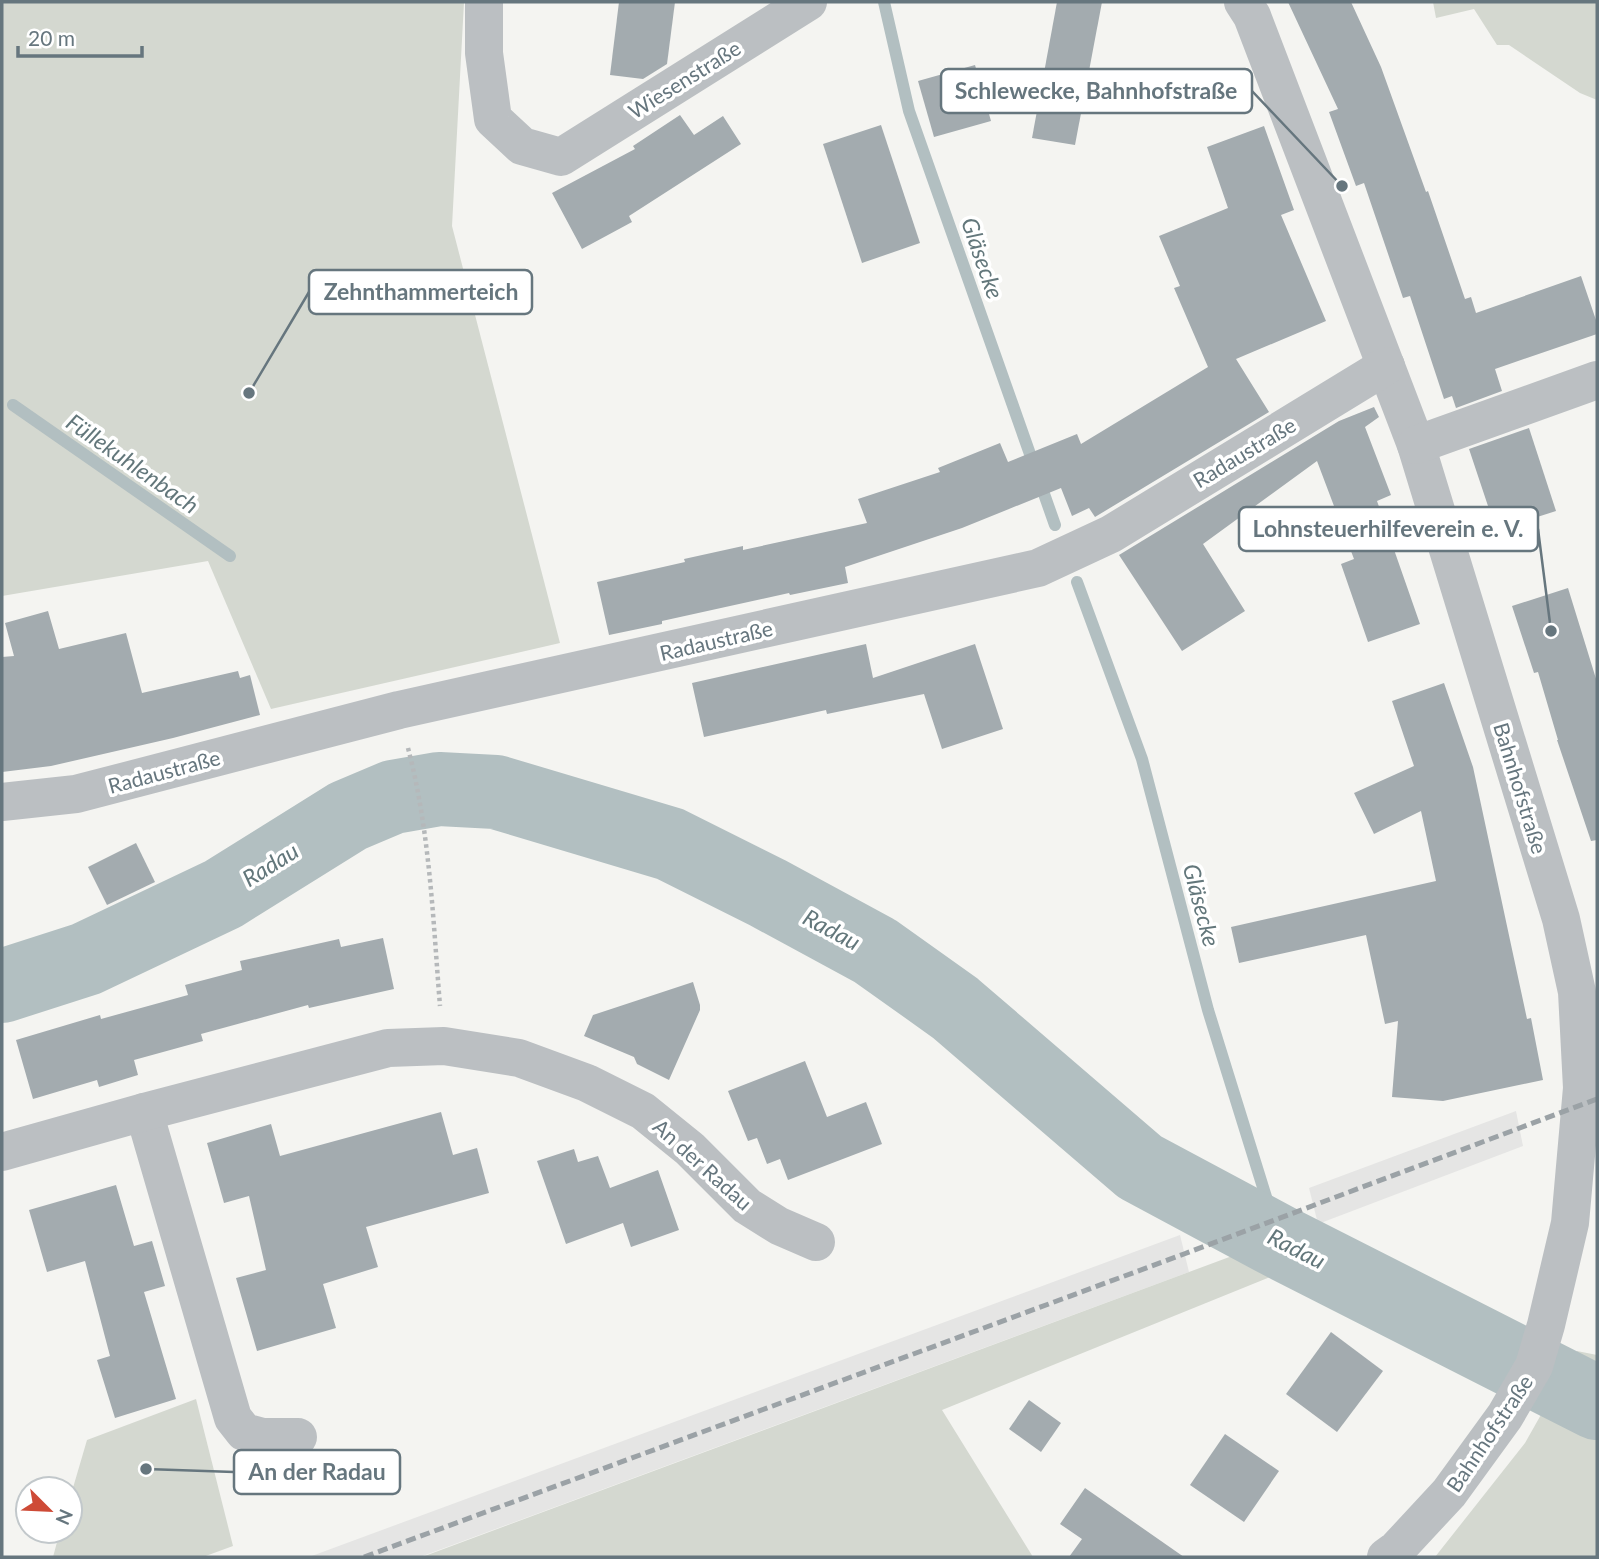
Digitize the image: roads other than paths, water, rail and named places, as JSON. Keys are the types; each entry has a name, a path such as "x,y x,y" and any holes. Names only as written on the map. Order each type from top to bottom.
{"street":[{"name":"Wiesenstraße","path":"484,2 484,53 494,119 522,146 561,157 808,2"},
{"name":"Bahnhofstraße","path":"1243,2 1252,16 1416,445 1561,919 1577,992 1587,1141 1546,1325 1534,1366 1505,1416 1449,1493 1387,1557"},
{"name":"Radaustraße","path":"2,802 76,794 399,710 1038,568 1111,534 1386,366"},
{"path":"1416,445 1597,380"},
{"name":"An der Radau","path":"2,1152 388,1048 444,1045 519,1058 587,1083 643,1111 690,1149 747,1206 779,1226 816,1242"},
{"path":"144,1112 233,1418 244,1432 263,1437 298,1437"}],"waterway":[{"name":"Gläsecke","path":"884,2 909,111 1055,525"},
{"name":"Füllekuhlenbach","path":"13,405 230,556"},
{"name":"Gläsecke","path":"1077,582 1142,759 1208,1010 1280,1242"},
{"name":"Radau","path":"2,986 86,959 223,894 348,816 393,797 439,789 496,792 670,844 875,951 955,1008 1140,1167 1280,1242 1597,1403"}],"railway":[{"path":"364,1557 1597,1099"}],"place":[{"name":"Schlewecke, Bahnhofstraße","path":"1342,186"},
{"name":"Zehnthammerteich","path":"249,393"},
{"name":"Lohnsteuerhilfeverein e. V.","path":"1551,631"},
{"name":"An der Radau","path":"146,1469"}]}
